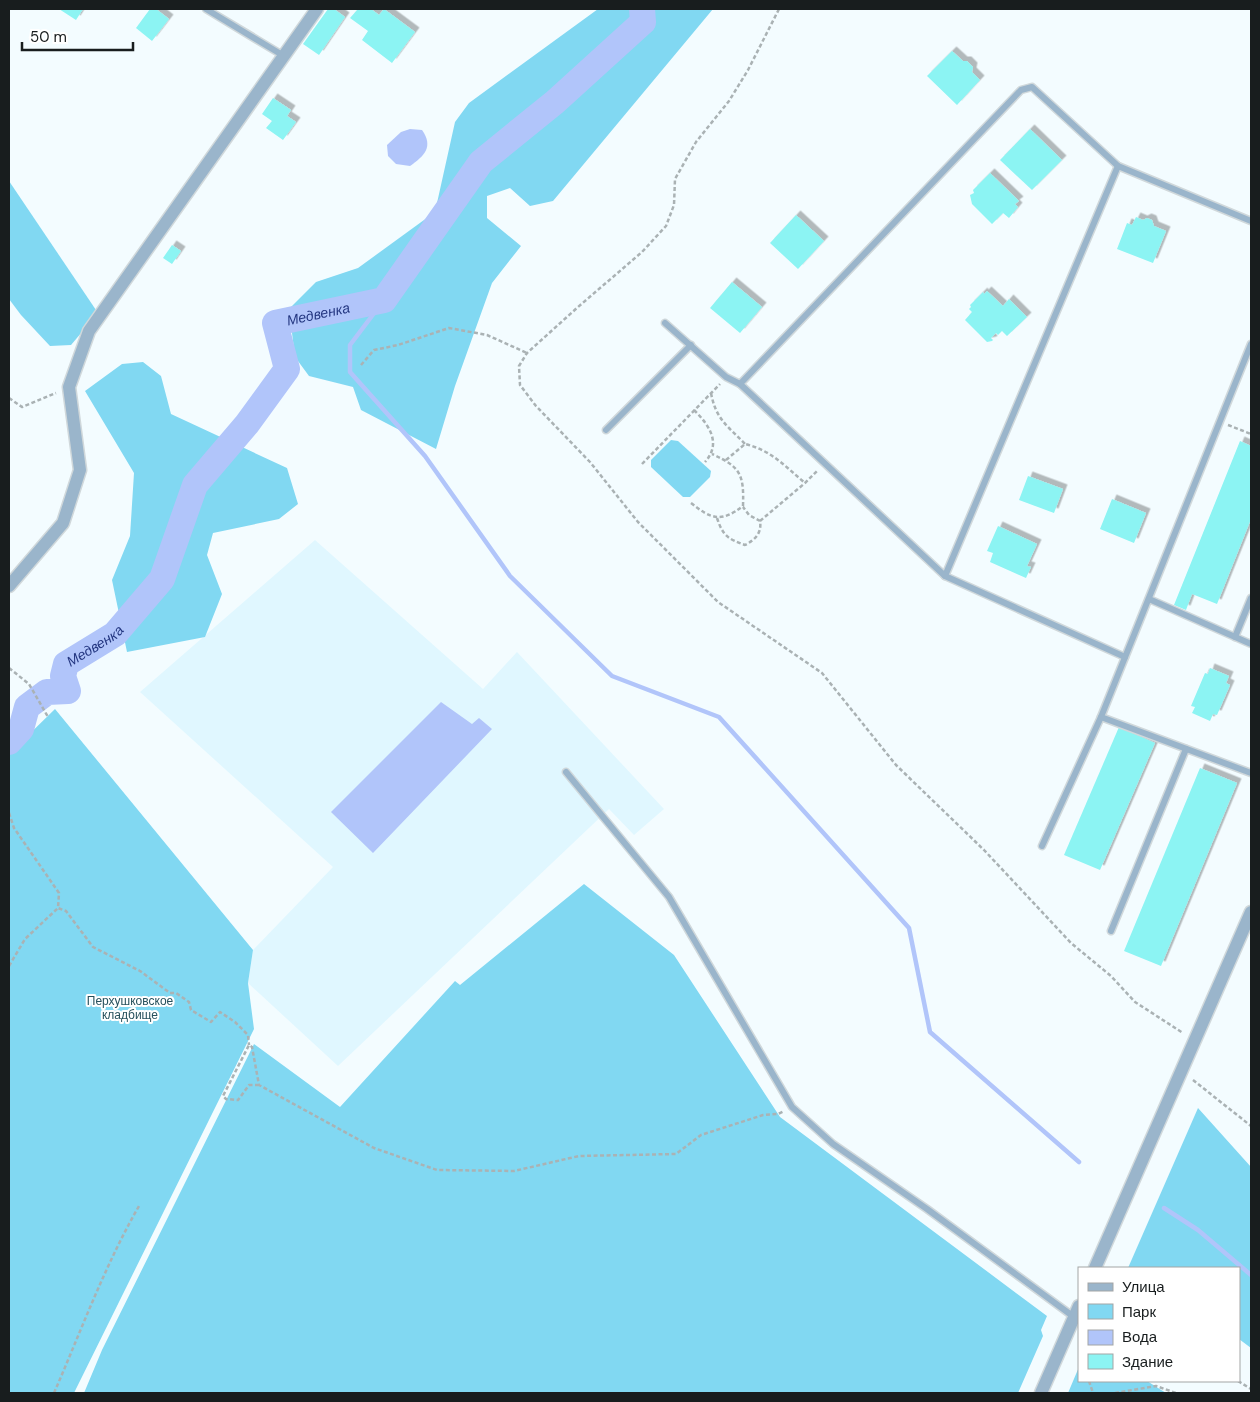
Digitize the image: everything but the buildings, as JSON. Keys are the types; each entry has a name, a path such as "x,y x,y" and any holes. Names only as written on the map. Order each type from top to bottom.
{"street":[{"path":"9,586 64,523 80,470 69,387 89,331 318,9"},
{"path":"1095,1267 1251,912"},
{"path":"1041,1393 1076,1311"}],"lane":[{"path":"206,9 284,56"},
{"path":"740,384 1021,90 1032,87 1118,166 1251,221"},
{"path":"945,576 1118,166"},
{"path":"665,323 726,377 740,384 945,576 1125,657"},
{"path":"1042,846 1101,717 1251,344"},
{"path":"606,430 691,345"},
{"path":"1235,637 1251,598"},
{"path":"1149,599 1251,644"},
{"path":"1101,717 1251,773"},
{"path":"1111,931 1186,749"},
{"path":"566,772 669,896 792,1107 833,1144 1076,1311"}],"path":[{"path":"360,365 374,350 398,345 449,328 487,335 527,353"},
{"path":"642,464 726,377"},
{"path":"9,398 22,407 69,387"},
{"path":"711,393 717,413 724,424 746,444 767,452 782,462 805,483"},
{"path":"694,410 707,423 713,438 712,454 705,462"},
{"path":"1220,421 1251,434"},
{"path":"726,461 746,444"},
{"path":"712,454 732,464 742,477 744,490 743,506 749,515 760,521"},
{"path":"760,521 805,483 824,463"},
{"path":"691,503 705,514 717,518 734,513 743,506"},
{"path":"717,518 721,530 729,539 745,545 755,539 761,528 760,521"},
{"path":"9,668 29,684 48,717"},
{"path":"855,714 896,765 984,850 1071,944 1111,976 1135,1002 1195,1040"},
{"path":"9,813 14,828 59,893 58,908 25,939 9,966"},
{"path":"58,908 66,911 92,947 140,971 170,993 176,993 189,1002 191,1010 211,1022 220,1012 235,1022 248,1035 259,1085"},
{"path":"249,1045 223,1096 226,1100 238,1100 249,1085 259,1085 374,1148 437,1170 514,1170 579,1156 676,1154 701,1135 764,1115 778,1114 792,1107"},
{"path":"1182,1071 1251,1126"},
{"path":"54,1393 126,1228 139,1206"},
{"path":"1240,1382 1251,1389"},
{"path":"1115,1393 1156,1386 1176,1393"}],"shaded area":[{"path":"315,540 483,689 517,652 664,809 634,835 609,809 338,1066 248,983 253,950 333,867 140,692"}],"green space":[{"path":"598,9 713,9 553,201 530,206 510,188 487,196 487,218 521,246 492,283 455,386 436,449 361,410 353,387 309,376 295,357 289,309 316,282 358,268 435,212 455,122 469,103"},
{"path":"9,181 98,313 71,345 50,346 9,299"},
{"path":"143,362 161,376 171,414 287,468 298,504 279,519 213,533 207,555 222,594 205,637 127,652 112,580 130,536 134,473 85,391 122,364"},
{"path":"671,440 678,441 711,471 710,477 690,497 683,497 651,467 651,460"},
{"name":"Перхушковское кладбище","path":"55,709 253,950 248,983 254,1029 74,1393 9,1393 9,754"},
{"path":"584,884 674,955 780,1117 1047,1316 1041,1330 1043,1336 1018,1393 84,1393 102,1350 254,1044 340,1107 455,981 460,985"},
{"path":"1198,1108 1251,1167 1251,1348 1240,1340 1240,1267 1128,1267"},
{"path":"1078,1369 1078,1382 1149,1382 1166,1393 1068,1393"}],"water":[{"path":"410,129 422,130 427,141 426,151 410,166 396,164 388,156 387,145 401,132"},
{"path":"441,702 472,724 479,718 492,729 373,853 331,812"}],"waterway":[{"name":"Медвенка","path":"9,742 21,729 27,707 47,692 68,691 63,676 66,664 115,634 162,579 195,485 247,424 287,369 275,323 384,300 481,162 555,102 643,22 642,9"},
{"path":"384,300 350,345 350,372 425,456 510,576 612,676 719,717 909,928 930,1032 1079,1162"},
{"path":"1164,1208 1198,1230 1251,1275"}]}
